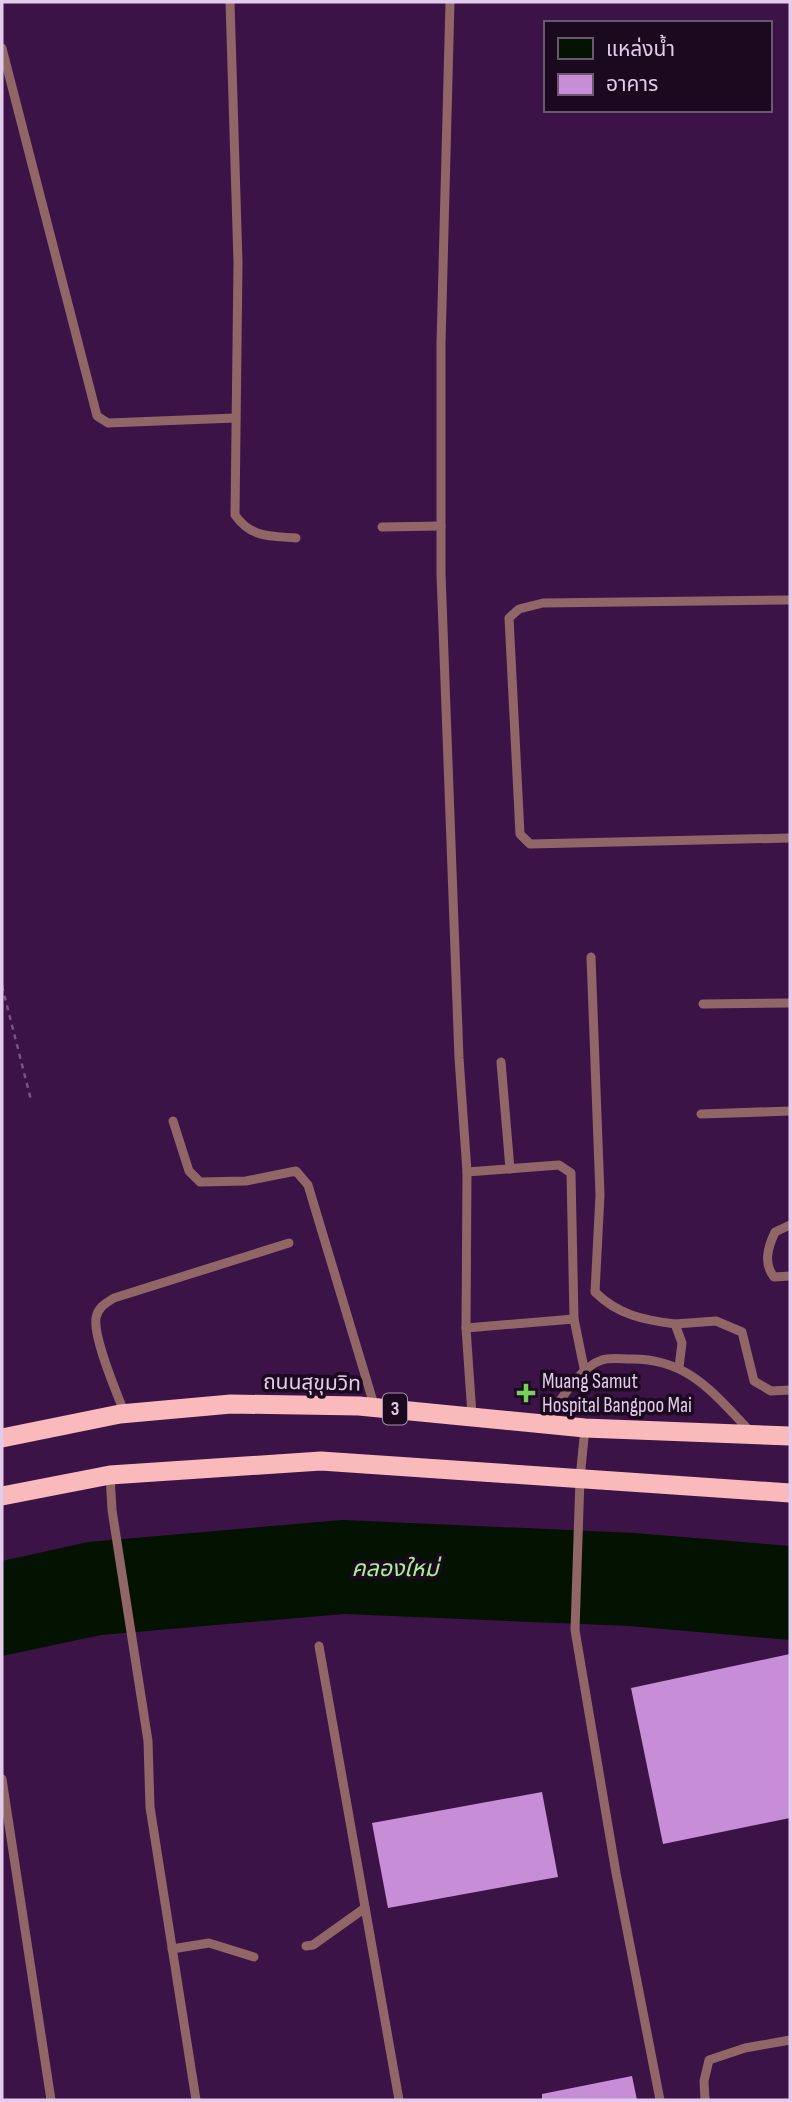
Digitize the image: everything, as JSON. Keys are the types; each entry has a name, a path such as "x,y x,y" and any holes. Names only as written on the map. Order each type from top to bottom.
{"highway":[{"name":"ถนนสุขุมวิท","path":"2,1438 125,1414 231,1404 375,1408 472,1415 586,1428 790,1436"},
{"path":"2,1496 110,1475 321,1461 790,1493"}],"lane":[{"path":"230,2 237,262 235,515 244,529 268,536 296,538"},
{"path":"450,2 441,344 441,526 460,1058 467,1172 466,1328 472,1415"},
{"path":"2,48 97,416 108,423 235,418"},
{"path":"382,527 441,526"},
{"path":"790,600 543,603 519,609 509,618 520,834 530,845 790,838"},
{"path":"591,957 600,1195 596,1292 609,1306 631,1316 675,1324 716,1321 742,1332 754,1381 771,1391 790,1390"},
{"path":"703,1004 790,1003"},
{"path":"501,1062 510,1169"},
{"path":"701,1114 790,1111"},
{"path":"173,1121 188,1171 200,1182 246,1181 296,1171 308,1185 375,1408"},
{"path":"467,1172 559,1165 571,1172 574,1319 585,1373"},
{"path":"790,1225 775,1232 768,1247 768,1269 774,1277 790,1276"},
{"path":"125,1414 108,1373 96,1319 102,1305 114,1298 289,1243"},
{"path":"466,1328 574,1319"},
{"path":"675,1324 682,1343 679,1367"},
{"path":"545,1423 571,1384 602,1360 642,1359 679,1367 708,1385 754,1435"},
{"path":"586,1428 580,1478 575,1630 616,1873 660,2100"},
{"path":"110,1475 112,1510 148,1741 149,1807 196,2100"},
{"path":"319,1646 399,2100"},
{"path":"2,1779 5,1837 51,2100"},
{"path":"306,1946 313,1945 365,1908"},
{"path":"172,1949 209,1944 254,1957"},
{"path":"705,2100 704,2081 709,2060 745,2048 790,2040"}],"path":[{"path":"2,986 31,1100"}],"water":[{"name":"คลองใหม่","path":"342,1520 635,1533 790,1546 790,1640 629,1626 344,1614 101,1635 2,1656 2,1561 88,1542"}],"building":[{"path":"790,1654 790,1818 663,1844 631,1688"},
{"path":"542,1792 558,1877 388,1908 372,1823"},
{"path":"632,2076 637,2100 542,2100 542,2094"}],"place":[{"name":"Muang Samut Hospital Bangpoo Mai","path":"526,1393"}]}
